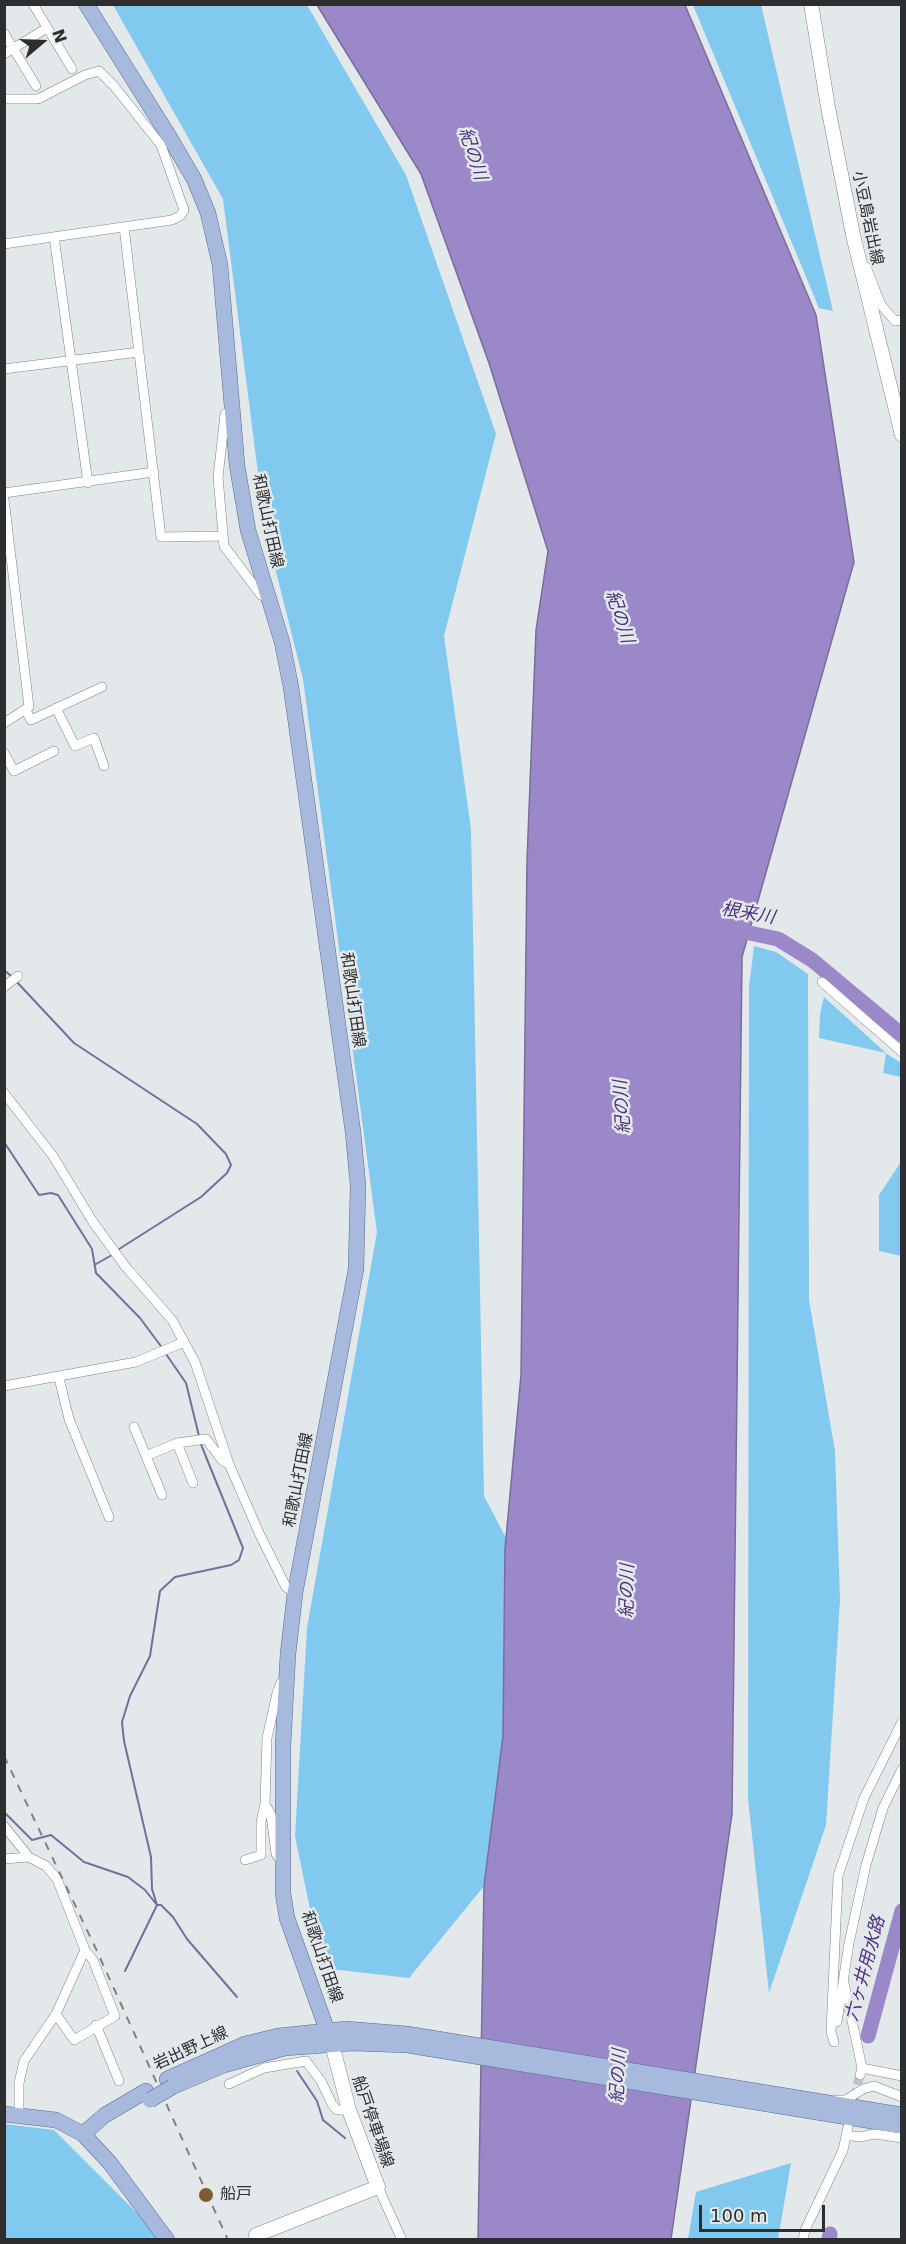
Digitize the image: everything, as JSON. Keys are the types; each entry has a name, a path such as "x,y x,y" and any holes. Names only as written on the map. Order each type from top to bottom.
{"main road":[{"name":"和歌山打田線","path":"86,4 166,142 194,179 204,205 220,265 237,465 248,530 266,597 282,642 291,687 353,1132 358,1185 358,1229 351,1302 295,1593 286,1682 283,1745 283,1863 286,1918 330,2037"},
{"name":"小豆島岩出線","path":"811,4 852,235 902,435"},
{"path":"330,2037 349,2036 818,2106 902,2115"},
{"name":"岩出野上線","path":"83,2134 170,2083 252,2056 330,2037"},
{"name":"船戸停車場線","path":"256,2235 378,2187 349,2110 330,2037"},
{"path":"818,2106 902,2126"},
{"path":"12,2115 56,2120 83,2134 110,2163 166,2240"}],"street":[{"path":"33,4 72,69"},
{"path":"4,54 47,27"},
{"path":"4,33 36,86"},
{"path":"4,99 38,99 99,71 166,142 184,210 180,216 172,220 4,244"},
{"path":"124,227 154,472 157,522 161,537 223,536"},
{"path":"852,235 881,305 895,321 902,320"},
{"path":"54,237 88,483"},
{"path":"4,369 139,352"},
{"path":"232,410 225,414 218,477 224,517 224,546 261,596 266,597"},
{"path":"4,493 154,472"},
{"path":"4,499 29,707 4,723"},
{"path":"26,711 31,720 102,687"},
{"path":"56,708 75,746 94,738 104,766"},
{"path":"4,753 14,771 54,751"},
{"path":"4,987 18,976"},
{"path":"822,982 902,1052"},
{"path":"4,1094 52,1156 93,1222 126,1266 172,1320 179,1344 195,1362 229,1464 286,1587 295,1593"},
{"path":"4,1386 59,1378 136,1362 179,1344"},
{"path":"59,1378 69,1419 109,1517"},
{"path":"134,1427 162,1495"},
{"path":"146,1456 177,1443 206,1439 229,1464"},
{"path":"177,1443 193,1483"},
{"path":"245,1860 261,1855 267,1738 277,1693 281,1683 286,1682"},
{"path":"902,1722 864,1798 838,1876 831,2032 834,2042 843,1981 866,1865 883,1808 902,1769"},
{"path":"265,1804 271,1815 276,1854 283,1863"},
{"path":"4,1826 29,1857 46,1866 57,1879 85,1950 93,1960 115,2016 96,2025 74,2040 56,2014"},
{"path":"4,1859 29,1857"},
{"path":"12,2115 24,2061 56,2014 85,1950"},
{"path":"843,1981 848,1992 861,2072 902,2076"},
{"path":"96,2025 120,2081"},
{"path":"229,2084 264,2068 306,2061 321,2081 337,2110 349,2110"},
{"path":"818,2106 846,2100 863,2089 874,2086 902,2097"},
{"path":"805,2236 843,2150 847,2131 860,2137 875,2134 902,2138"},
{"path":"378,2187 402,2240"}],"shaded area":[{"path":"113,5 307,5 406,175 496,434 444,636 471,829 484,1496 506,1538 503,1736 484,1886 409,1978 322,1968 295,1836 307,1628 377,1232 303,679 265,528 223,199"},
{"path":"693,5 761,5 833,311 819,308"},
{"path":"754,946 776,952 808,974 809,1300 835,1451 840,1600 826,1825 769,1993 748,1798 749,987"},
{"path":"824,997 886,1053 819,1038 820,1014"},
{"path":"886,1053 901,1063 901,1077 883,1073"},
{"path":"901,1162 901,1256 879,1251 879,1195"},
{"path":"5,2124 54,2130 150,2226 160,2240 5,2240"},
{"path":"791,2163 778,2239 688,2239 696,2192"}],"water":[{"name":"紀の川","path":"317,5 685,5 816,315 854,562 742,957 732,1814 671,2239 478,2239 484,1886 503,1736 505,1549 521,1375 527,861 536,630 548,551 489,363 421,174"}],"waterway":[{"name":"根来川","path":"730,929 778,939 812,960 902,1035"},
{"path":"4,970 11,976"},
{"path":"15,980 74,1043 197,1124 226,1154 231,1165 227,1173 201,1197 116,1251"},
{"path":"4,1142 39,1195 51,1193 58,1195 92,1249 96,1273 140,1318 163,1349"},
{"path":"96,1264 112,1255"},
{"path":"166,1354 186,1383 199,1436"},
{"path":"125,1971 157,1905 152,1889 151,1857 124,1741 122,1722 130,1696 150,1656 160,1591 175,1577 231,1565 239,1560 243,1548 200,1442"},
{"path":"4,1812 32,1840 51,1835 84,1862 128,1877 145,1890 157,1905 161,1905 173,1917 187,1939 237,1997"},
{"name":"六ヶ井用水路","path":"868,2036 902,1911"},
{"path":"297,2071 317,2101 323,2120 345,2138"},
{"name":"六ヶ井用水路","path":"829,2240 830,2234"}],"tunnel":[{"path":"854,2098 860,2075"}],"railway":[{"path":"4,1756 96,1949 228,2240"}],"place":[{"name":"船戸","path":"206,2195"}]}
